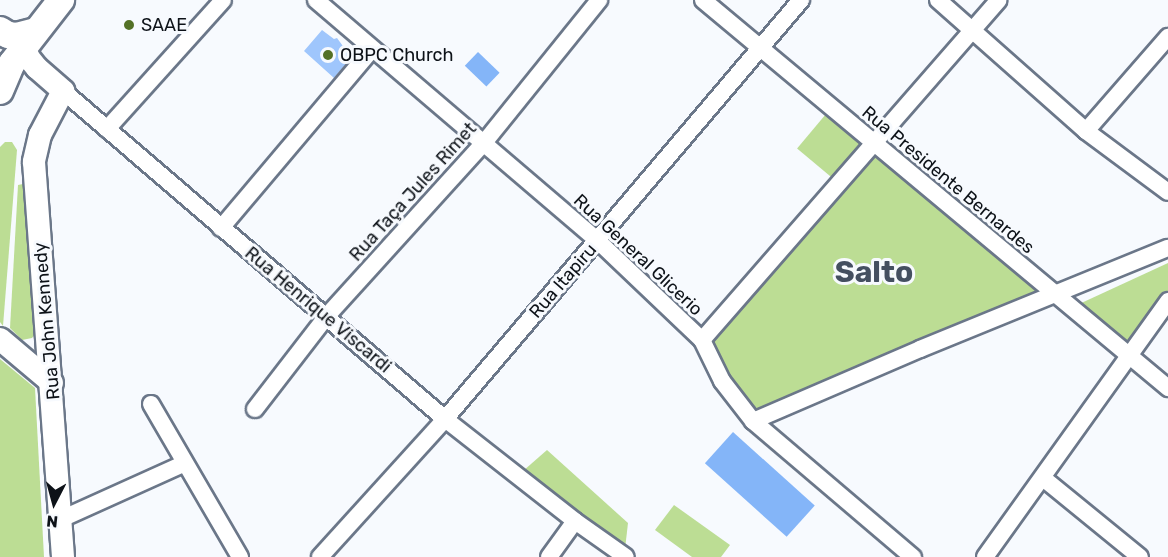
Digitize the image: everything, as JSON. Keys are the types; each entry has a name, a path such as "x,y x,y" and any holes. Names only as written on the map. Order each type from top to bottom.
{"main road":[{"path":"0,90 61,0"},
{"path":"0,30 8,35 16,36 22,55"}],"street":[{"path":"107,129 223,0"},
{"name":"Rua General Glicerio","path":"316,0 598,241 702,340 723,381 753,421 913,557"},
{"name":"Rua Taça Jules Rimet","path":"255,409 326,317 483,144 599,0"},
{"name":"Rua Presidente Bernardes","path":"703,0 1168,388"},
{"name":"Rua Itapiru","path":"320,557 445,419 801,0"},
{"path":"938,0 1086,131 1168,192"},
{"path":"702,340 999,0"},
{"path":"1086,131 1168,37"},
{"path":"220,228 372,49"},
{"name":"Rua Henrique Viscardi","path":"22,55 220,228 445,419 575,521 626,557"},
{"name":"Rua John Kennedy","path":"63,91 40,135 34,162 63,557"},
{"path":"753,421 1168,248"},
{"path":"985,557 1168,301"},
{"path":"5,344 29,349 39,344 48,332"},
{"path":"5,344 52,383"},
{"path":"151,404 240,557"},
{"path":"59,520 185,463"},
{"path":"1042,478 1140,557"},
{"path":"549,557 575,521"}],"green space":[{"path":"826,114 864,146 835,181 797,148"},
{"path":"5,142 12,142 17,150 3,326 0,322 0,147"},
{"path":"873,147 1051,292 751,418 703,339"},
{"path":"28,183 37,332 32,338 22,340 10,328 18,185"},
{"path":"1168,263 1168,292 1130,349 1077,305"},
{"path":"0,359 35,388 44,557 0,557"},
{"path":"547,450 628,523 625,549 589,526 523,471"},
{"path":"674,505 730,545 721,557 692,557 655,530"}],"water":[{"path":"478,52 500,73 486,87 465,66"},
{"path":"733,432 815,506 787,537 705,463"}],"building":[{"name":"OBPC Church","path":"322,30 334,39 337,38 348,53 349,60 334,78 304,51"}],"place":[{"name":"SAAE","path":"129,25"},
{"name":"OBPC Church","path":"328,55"}],"district":[{"name":"Salto","path":"874,272"}]}
